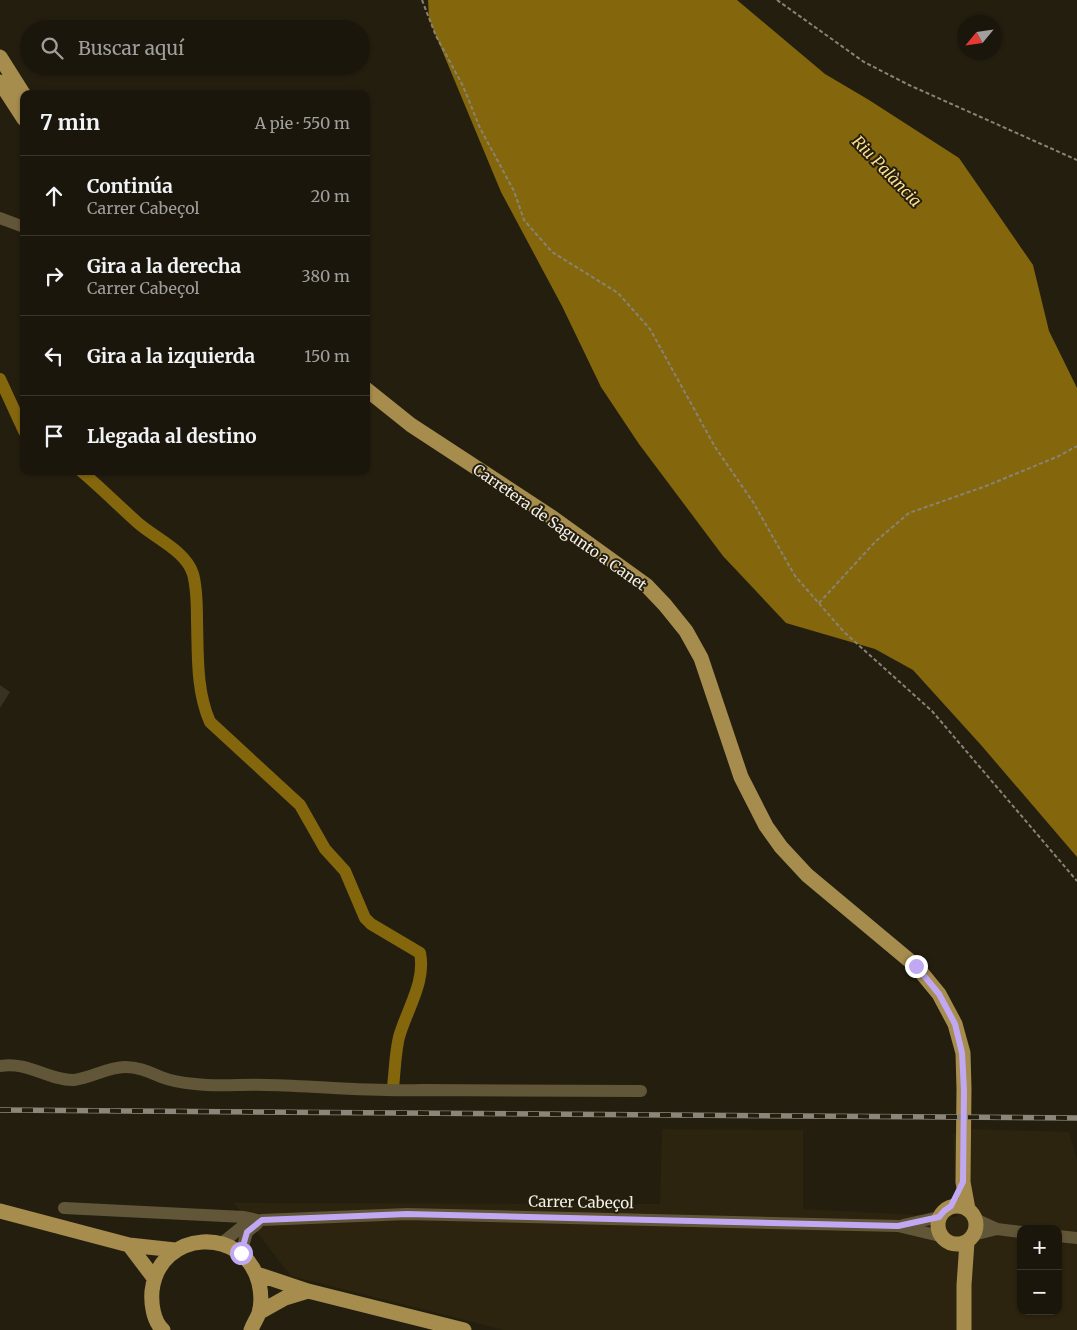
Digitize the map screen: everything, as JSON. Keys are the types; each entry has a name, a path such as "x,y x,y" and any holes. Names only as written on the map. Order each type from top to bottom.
{"main road":[{"path":"0,57 21,90"},
{"path":"0,82 20,113"},
{"path":"370,392 411,425"},
{"path":"370,403 411,425"},
{"name":"Carretera de Sagunto a Canet","path":"411,425 553,518 646,585 686,631 704,666 741,777 766,826 781,847 807,875 916,966 939,994 955,1024 963,1062 963,1182 971,1214"},
{"name":"Carretera de Sagunto a Canet","path":"951,1206 963,1182"},
{"path":"962,1326 964,1285 970,1238 976,1227 971,1214 960,1206 951,1206 939,1217 937,1227 945,1240 964,1285"},
{"path":"0,1211 129,1244 175,1250"},
{"path":"945,1240 958,1245 970,1238"},
{"path":"163,1330 159,1327 151,1303 154,1278 162,1262 175,1250 198,1241 222,1243 241,1253 257,1274 262,1293 260,1312 250,1330"},
{"path":"129,1244 154,1278"},
{"path":"257,1274 308,1291 464,1330"},
{"path":"260,1312 285,1298 308,1291"}],"street":[{"path":"0,218 20,226"},
{"path":"0,1066 10,1064 24,1066 58,1078 74,1080 123,1067 141,1068 163,1078 194,1084 225,1086 266,1084 388,1092 422,1090 641,1091"},
{"path":"64,1208 244,1217 262,1220"},
{"name":"Carrer Cabeçol","path":"222,1243 243,1226 262,1220 407,1214 898,1226 939,1217"},
{"path":"971,1214 997,1229 1017,1232"},
{"path":"241,1253 247,1232 262,1220"},
{"name":"Carrer Cabeçol","path":"898,1226 945,1240"},
{"path":"970,1238 997,1229"},
{"path":"1062,1236 1077,1238"}],"path":[{"path":"422,0 436,36 463,86 480,128 514,191 524,220 552,252 618,293 650,329 715,447 753,502 795,576 844,632 932,711 1077,881"},
{"path":"777,0 864,62 909,85 1077,160"},
{"path":"819,604 876,541 909,513 986,486 1059,456 1077,446"}],"shaded area":[{"path":"662,1129 803,1130 803,1209 957,1217 953,1134 974,1129 1069,1132 1077,1160 1077,1330 504,1330 291,1276 234,1203 660,1204"}],"water":[{"name":"Riu Palància","path":"428,0 737,0 825,74 959,158 1033,265 1049,331 1077,388 1077,857 981,745 913,670 875,649 786,623 723,556 639,444 601,387 562,306 501,192 429,19"}],"building":[{"path":"0,685 10,692 0,708"}],"waterway":[{"path":"0,379 20,422"},
{"path":"85,475 145,529 184,558 189,566 193,574 196,591 200,685 205,710 210,722 300,805 325,849 345,871 365,918 371,924 420,953 421,964 418,985 399,1037 393,1087"}],"railway":[{"path":"0,1110 1077,1118"}],"route":[{"path":"241,1253 247,1232 262,1220 407,1214 898,1226 939,1217 951,1206 963,1182 964,1090 962,1053 955,1024 939,994 916,966"}]}
